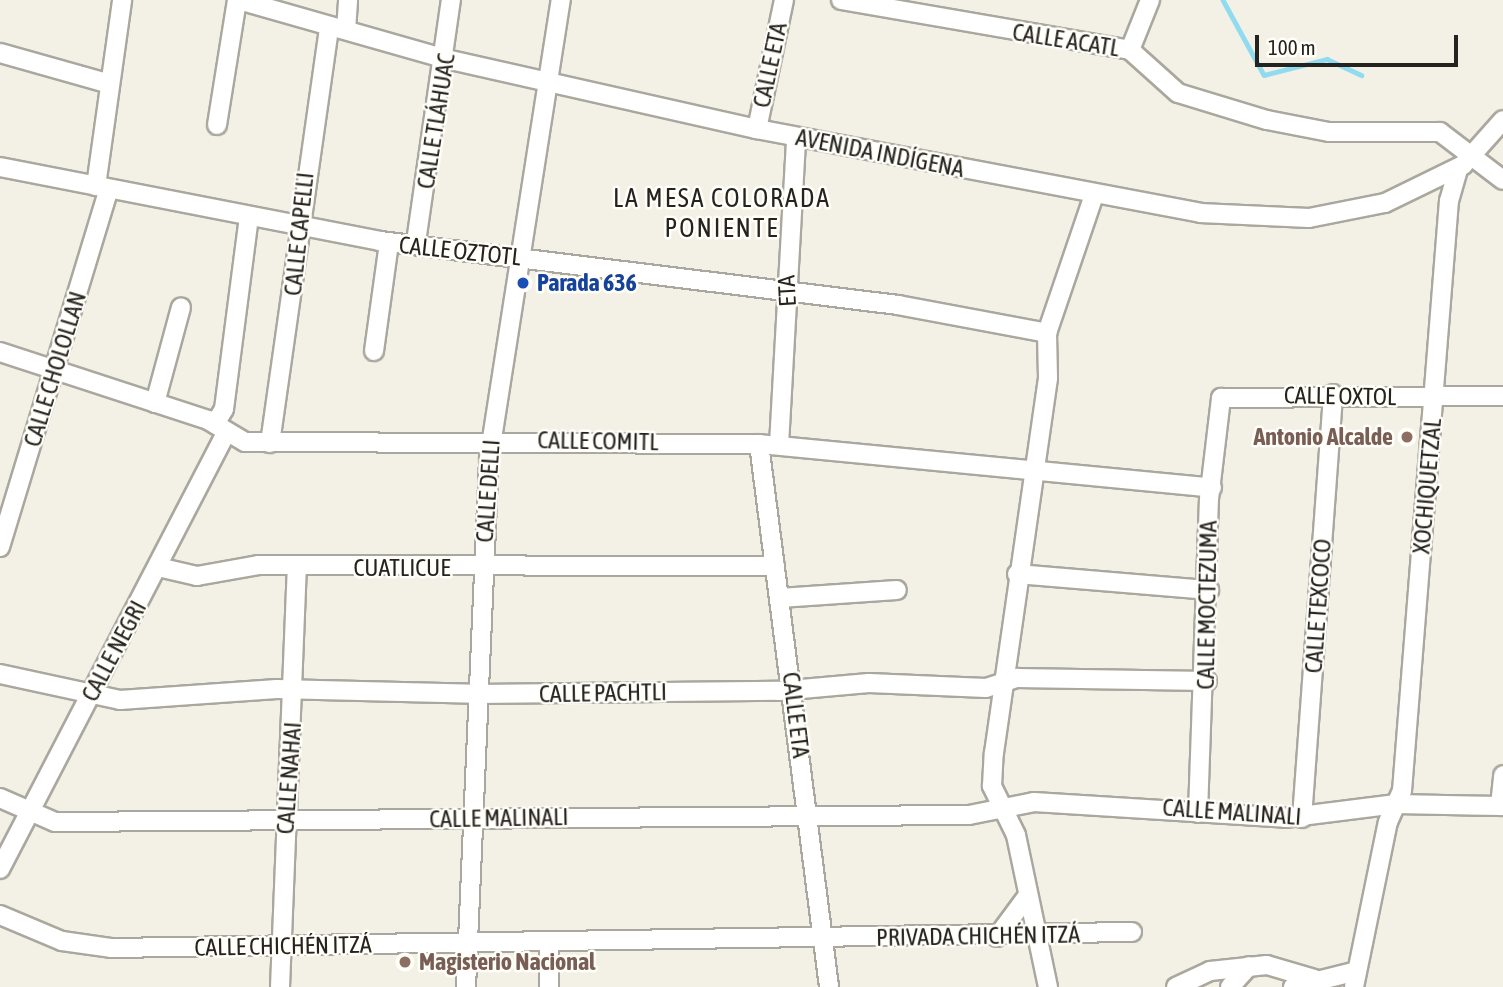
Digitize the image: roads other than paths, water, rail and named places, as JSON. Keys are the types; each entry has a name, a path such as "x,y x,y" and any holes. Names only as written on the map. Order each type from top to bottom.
{"street":[{"name":"CALLE CHOLOLLAN","path":"0,547 57,370 102,188 107,83 122,0"},
{"path":"217,125 238,0"},
{"name":"AVENIDA INDÍGENA","path":"238,0 261,3 446,59 757,129 1200,213 1310,218 1385,204 1458,169 1503,120"},
{"name":"CALLE CAPELLI","path":"270,443 300,227 337,28 348,0"},
{"name":"CALLE TLÁHUAC","path":"415,242 446,59 451,0"},
{"name":"CALLE DELLI","path":"467,987 475,694 491,440 545,82 561,0"},
{"name":"CALLE ETA","path":"757,129 784,0"},
{"name":"CALLE ACATL","path":"841,0 872,3 1130,50 1178,93 1267,120 1329,132 1440,132 1472,156"},
{"path":"1130,50 1150,0"},
{"path":"0,53 107,83"},
{"name":"ETA","path":"779,445 796,137"},
{"path":"1472,156 1503,180"},
{"name":"CALLE OZTOTL","path":"0,167 389,243 415,242 788,293 1047,333"},
{"name":"XOCHIQUETZAL","path":"1355,979 1396,804 1434,398 1448,201 1458,169"},
{"path":"1048,987 1003,806 992,782 1017,574 1050,358 1047,333 1094,195"},
{"name":"CALLE NEGRI","path":"0,869 158,567 221,428 249,217"},
{"path":"374,351 389,243"},
{"path":"155,403 181,307"},
{"name":"CALLE COMITL","path":"0,352 155,403 221,428 240,441 270,443 491,440 759,444 1034,468 1212,488"},
{"name":"CALLE OXTOL","path":"1220,398 1333,394 1434,398 1503,396"},
{"name":"CALLE TEXCOCO","path":"1302,818 1333,394"},
{"name":"CALLE MOCTEZUMA","path":"1198,813 1207,681 1212,488 1220,398"},
{"name":"CALLE ETA","path":"759,444 793,689 829,987"},
{"name":"CUATLICUE","path":"158,567 186,576 242,566 775,566"},
{"name":"CALLE NAHAI","path":"280,987 297,568"},
{"path":"1017,574 1209,590"},
{"path":"780,598 897,590"},
{"name":"CALLE PACHTLI","path":"0,674 90,697 293,691 475,694 793,689 869,683 986,688 1017,678 1207,681"},
{"path":"1502,806 1503,775"},
{"name":"CALLE MALINALI","path":"0,798 55,822 809,814 969,815 1003,806 1074,803 1302,818 1396,804 1502,806"},
{"path":"996,937 1026,898"},
{"name":"CALLE CHICHÉN ITZÁ","path":"0,915 92,947 280,947 823,938"},
{"name":"PRIVADA CHICHÉN ITZÁ","path":"823,938 1035,937 1132,932"},
{"path":"549,943 549,987"},
{"path":"1176,987 1210,971 1249,966 1276,965 1314,979 1355,979"},
{"path":"1230,987 1249,966"},
{"path":"1293,987 1314,979"}],"waterway":[{"path":"1223,0 1264,75 1327,59 1361,75"}],"place":[{"name":"Parada 636","path":"523,283"},
{"name":"Antonio Alcalde","path":"1407,437"},
{"name":"Magisterio Nacional","path":"405,962"}],"district":[{"name":"LA MESA COLORADA PONIENTE","path":"722,214"}]}
